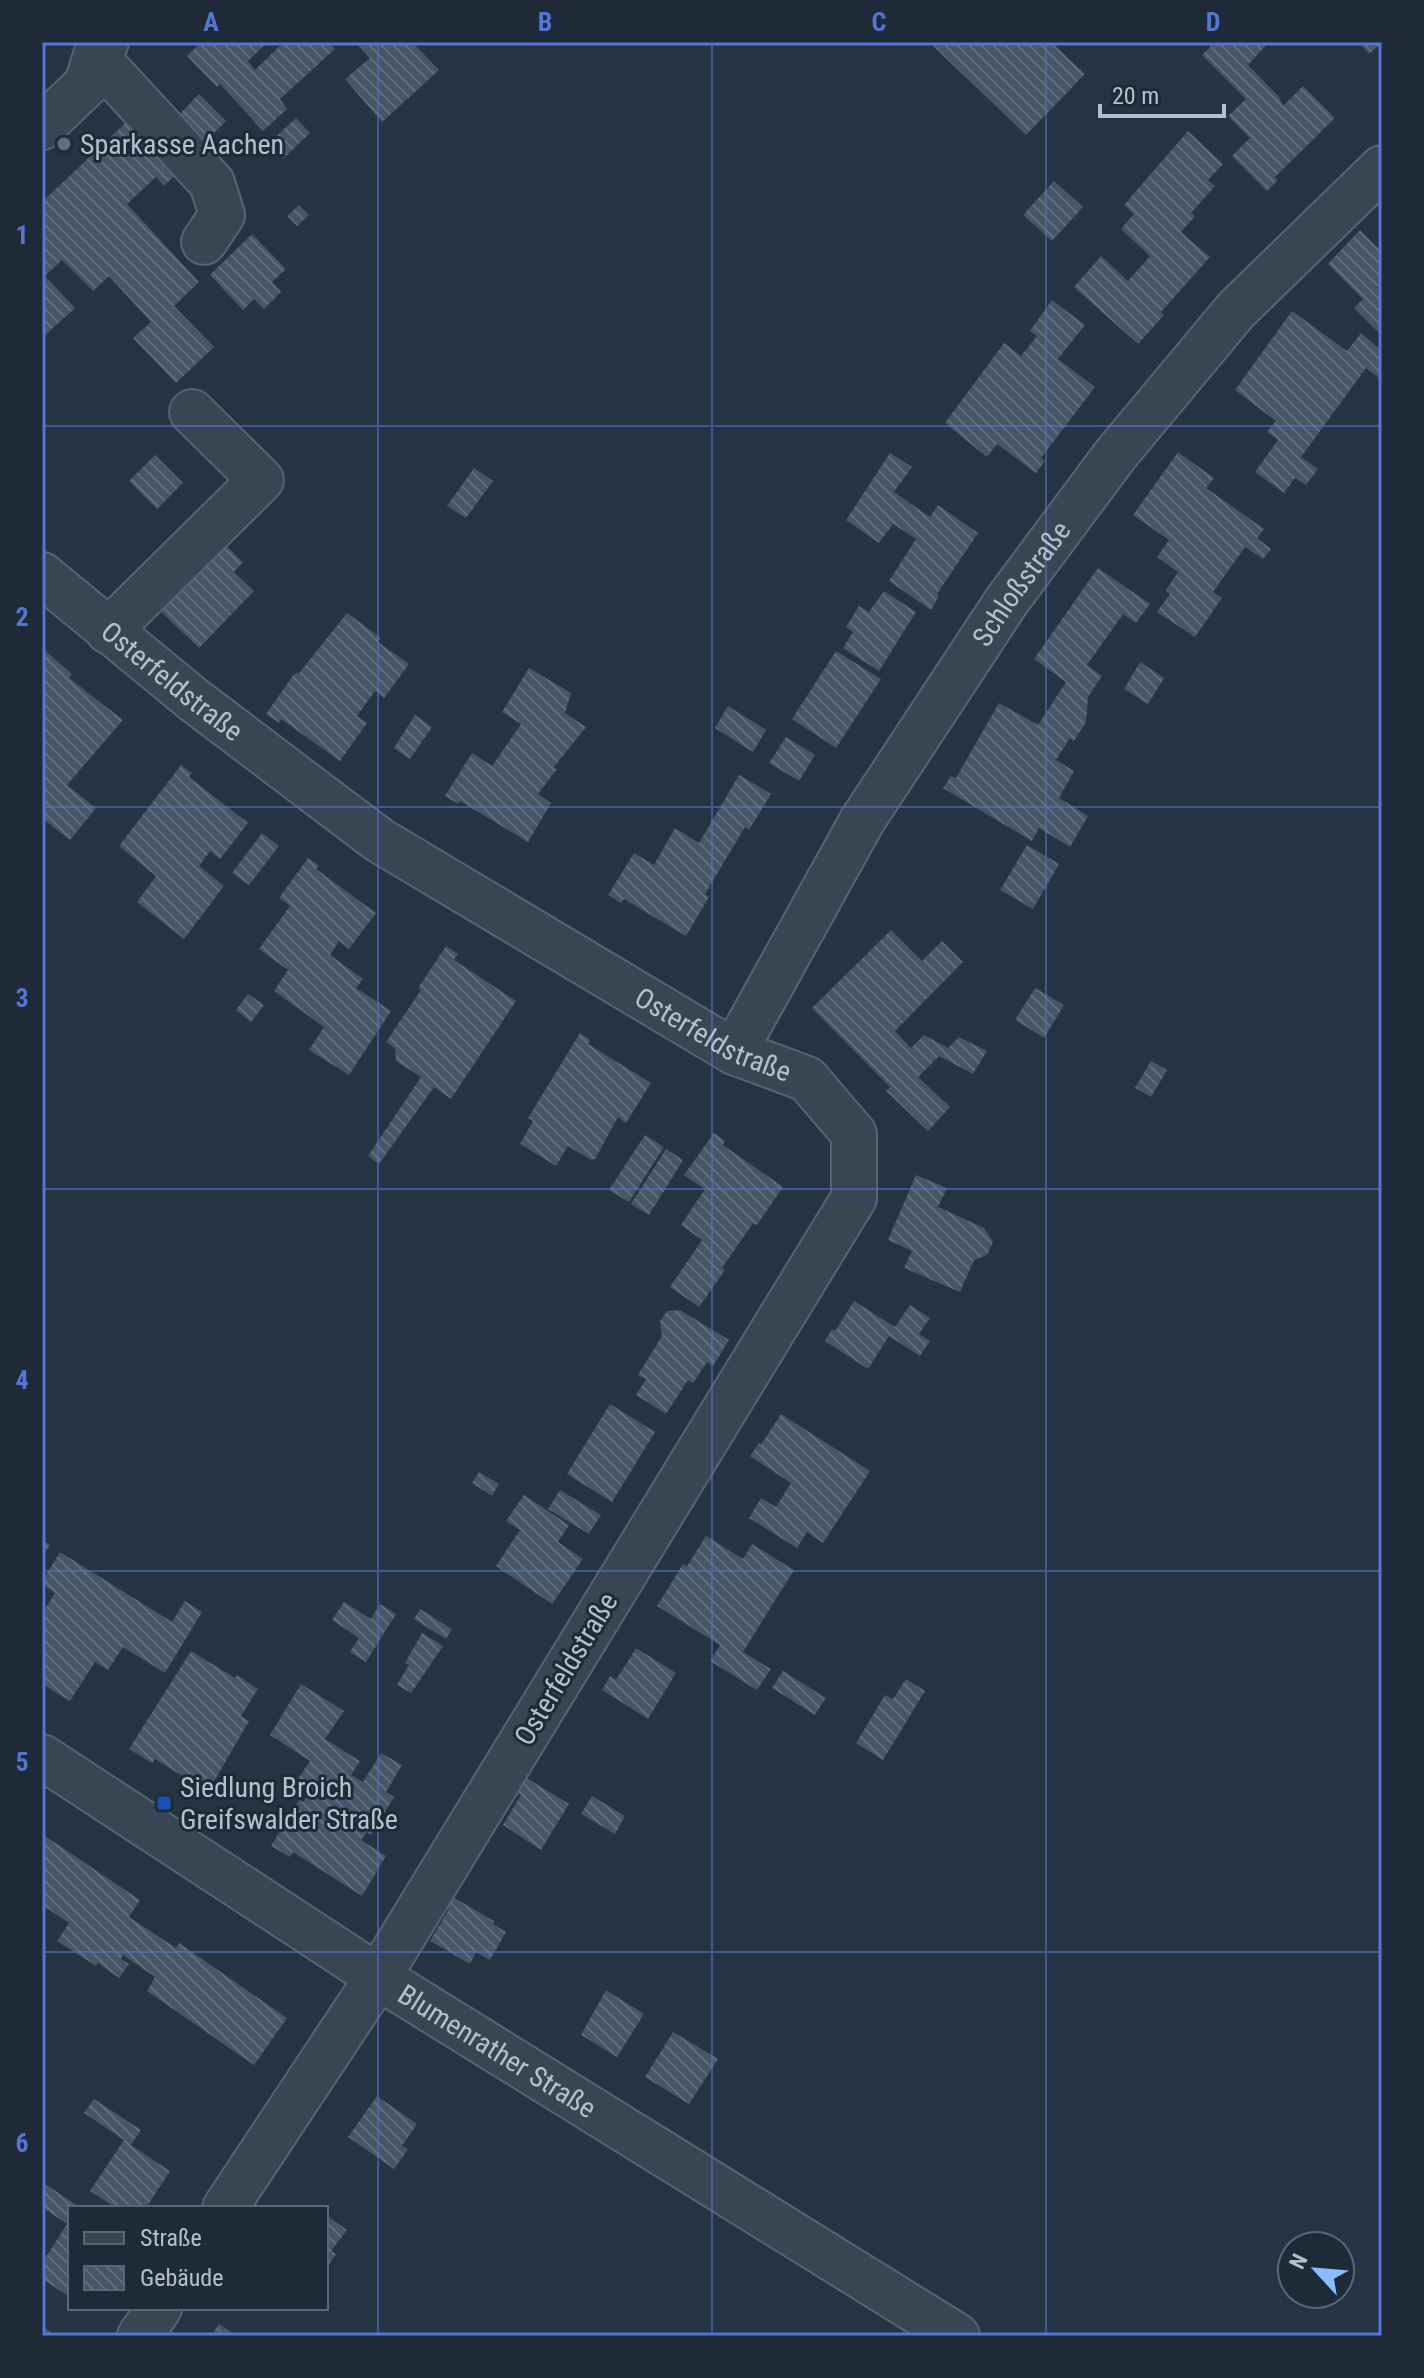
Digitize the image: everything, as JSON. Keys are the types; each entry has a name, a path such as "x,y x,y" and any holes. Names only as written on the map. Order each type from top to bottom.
{"street":[{"path":"42,127 87,84 101,49 212,183 222,215 204,242"},
{"name":"Schloßstraße","path":"734,1052 862,821 1006,602 1116,454 1236,310 1382,168"},
{"path":"108,631 261,480 192,412"},
{"name":"Osterfeldstraße","path":"46,587 108,631 379,840 734,1052 807,1079 854,1134 854,1198 378,1977 226,2206"},
{"name":"Blumenrather Straße","path":"42,1757 378,1977 957,2336"},
{"path":"140,2336 158,2310"}],"building":[{"path":"201,42 268,42 248,61 255,70 284,42 328,42 335,49 280,99 287,109 263,131 220,84 217,87 187,56"},
{"path":"355,42 412,42 439,70 382,122 345,79 370,58"},
{"path":"929,42 1051,42 1085,74 1026,135"},
{"path":"1215,42 1269,42 1248,65 1279,97 1283,106 1303,86 1335,118 1275,177 1278,180 1267,191 1232,156 1250,138 1228,116 1246,99 1202,55"},
{"path":"1359,42 1382,42 1382,43 1369,54"},
{"path":"199,94 226,121 199,148 172,122"},
{"path":"137,112 181,169 164,186 156,177 127,204 199,282 174,306 214,347 176,383 133,338 151,322 109,276 93,291 62,260 45,276 75,308 44,336 42,334 42,202"},
{"path":"296,118 310,133 284,158 270,142"},
{"path":"1188,131 1223,164 1208,180 1215,186 1191,213 1195,216 1181,232 1210,257 1161,312 1164,315 1138,344 1074,287 1101,256 1128,281 1150,256 1121,229 1134,214 1124,205"},
{"path":"1054,181 1083,207 1052,241 1023,215"},
{"path":"299,205 309,215 297,226 287,216"},
{"path":"1360,230 1382,252 1382,282 1377,287 1382,292 1382,336 1354,308 1363,299 1328,264"},
{"path":"252,234 286,269 272,282 281,292 264,309 254,299 243,310 210,275"},
{"path":"1052,300 1085,325 1058,359 1095,387 1041,458 1045,461 1036,473 997,444 987,457 945,423 1004,343 1021,356 1037,336 1030,331"},
{"path":"1292,311 1347,351 1361,333 1382,351 1382,380 1366,368 1301,457 1318,469 1306,485 1295,478 1284,493 1255,472 1278,440 1267,432 1276,421 1235,390"},
{"path":"1178,452 1214,478 1206,488 1264,529 1257,538 1271,549 1263,559 1245,547 1213,592 1222,598 1195,637 1157,612 1170,594 1166,590 1178,572 1157,557 1169,540 1133,515"},
{"path":"890,453 912,467 894,492 930,517 938,505 978,533 937,594 939,596 931,610 889,581 916,539 893,524 879,543 846,520"},
{"path":"155,455 183,483 157,509 129,481"},
{"path":"474,468 493,481 466,518 447,506"},
{"path":"219,539 243,562 234,572 254,591 199,648 155,606"},
{"path":"1098,568 1150,604 1136,623 1123,614 1087,665 1102,676 1088,697 1086,722 1074,741 1070,738 1056,760 1074,771 1059,798 1088,816 1070,847 1039,828 1032,841 943,788 951,776 956,778 999,703 1038,725 1066,682 1034,659"},
{"path":"884,591 916,612 879,671 843,648 853,632 846,627 859,606 869,612"},
{"path":"347,613 381,638 378,642 409,664 384,698 375,691 357,716 367,723 340,761 281,719 279,723 266,714 294,674 299,673"},
{"path":"42,648 72,674 69,678 123,720 67,785 96,808 70,840 42,818"},
{"path":"836,651 881,679 836,748 792,719"},
{"path":"1140,662 1164,678 1148,704 1124,689"},
{"path":"529,668 571,693 565,713 586,727 554,767 557,769 538,794 551,803 528,842 460,801 458,804 445,796 472,753 492,766 521,724 502,712"},
{"path":"728,706 766,730 753,752 715,728"},
{"path":"415,715 432,727 410,759 394,748"},
{"path":"786,737 815,755 799,781 769,763"},
{"path":"181,765 192,773 189,777 248,823 220,859 210,851 199,866 224,886 184,939 137,902 156,876 119,846"},
{"path":"739,775 771,794 749,830 745,827 705,894 709,897 686,936 624,899 621,903 608,895 634,853 654,865 675,828 699,843"},
{"path":"262,833 279,846 249,885 232,873"},
{"path":"1027,845 1059,864 1033,909 1000,890"},
{"path":"308,858 319,866 316,869 376,913 349,949 339,941 330,955 363,979 356,988 391,1011 349,1075 309,1050 324,1027 274,991 288,970 259,949 290,906 279,898"},
{"path":"891,930 922,961 942,941 963,962 895,1031 911,1048 924,1035 948,1048 959,1037 987,1051 973,1074 939,1056 918,1077 950,1107 928,1131 886,1091 890,1087 812,1008"},
{"path":"446,946 458,954 454,960 516,1001 451,1099 434,1087 379,1164 368,1156 421,1077 396,1061 395,1048 386,1042"},
{"path":"1035,988 1064,1005 1044,1038 1015,1020"},
{"path":"248,994 264,1005 251,1022 236,1010"},
{"path":"580,1033 590,1040 588,1044 651,1083 626,1123 618,1117 595,1159 591,1160 568,1146 556,1166 520,1144 533,1121 528,1118"},
{"path":"1151,1061 1167,1070 1151,1097 1135,1088"},
{"path":"714,1133 725,1141 723,1145 783,1187 757,1225 753,1223 699,1307 670,1287 702,1240 681,1225 705,1189 684,1175"},
{"path":"645,1135 664,1147 629,1202 609,1190"},
{"path":"666,1149 683,1160 649,1215 631,1204"},
{"path":"916,1175 947,1188 938,1207 984,1228 993,1242 987,1255 974,1260 960,1292 904,1268 912,1251 888,1240"},
{"path":"854,1301 895,1327 910,1305 930,1318 919,1334 930,1341 920,1356 889,1336 868,1369 825,1341"},
{"path":"680,1310 729,1340 713,1366 707,1362 693,1383 688,1380 666,1414 636,1395 646,1379 638,1375 662,1336 660,1321 667,1311"},
{"path":"610,1404 655,1432 612,1502 567,1474"},
{"path":"781,1414 870,1471 823,1543 807,1532 797,1548 749,1518 761,1498 776,1507 791,1483 750,1456"},
{"path":"479,1472 499,1484 492,1496 472,1483"},
{"path":"560,1490 601,1515 589,1534 548,1509"},
{"path":"524,1495 569,1525 558,1542 583,1559 552,1604 496,1566 520,1530 506,1521"},
{"path":"706,1536 743,1559 752,1544 794,1570 743,1652 771,1669 757,1690 710,1661 720,1645 657,1606 683,1564 687,1566"},
{"path":"42,1540 50,1545 42,1557"},
{"path":"60,1552 172,1622 185,1601 202,1612 165,1673 123,1647 108,1670 95,1662 70,1701 42,1684 42,1614 55,1593 42,1581"},
{"path":"344,1602 371,1619 380,1604 396,1614 366,1662 350,1652 359,1638 332,1620"},
{"path":"420,1609 452,1629 446,1639 414,1619"},
{"path":"422,1633 443,1646 411,1693 397,1685"},
{"path":"636,1648 676,1673 648,1719 602,1690 610,1676 616,1680"},
{"path":"191,1651 258,1689 241,1716 249,1721 208,1792 155,1759 152,1763 129,1749"},
{"path":"783,1671 826,1698 815,1715 772,1688"},
{"path":"906,1679 925,1691 883,1760 856,1743 885,1695 893,1699"},
{"path":"301,1684 344,1711 325,1739 360,1761 351,1775 363,1782 381,1753 402,1765 386,1792 394,1797 371,1835 367,1832 361,1840 386,1856 362,1896 293,1852 290,1857 271,1846 299,1800 303,1802 312,1788 298,1779 310,1761 270,1735"},
{"path":"525,1777 569,1804 541,1850 503,1825 521,1795 517,1792"},
{"path":"592,1796 625,1816 615,1834 581,1814"},
{"path":"42,1834 140,1900 129,1917 176,1948 179,1943 287,2018 254,2065 147,1991 155,1977 123,1955 121,1959 129,1964 119,1978 57,1941 69,1923 42,1905"},
{"path":"451,1896 494,1921 493,1924 506,1932 490,1960 476,1952 470,1964 430,1941 449,1909 444,1907"},
{"path":"606,1990 644,2014 617,2057 581,2035"},
{"path":"673,2032 718,2059 689,2104 645,2077"},
{"path":"377,2096 417,2124 402,2146 408,2149 394,2169 348,2137"},
{"path":"94,2099 141,2130 131,2145 170,2171 147,2206 113,2206 90,2191 124,2140 84,2113"},
{"path":"45,2184 78,2206 68,2206 68,2296 42,2279 42,2263 67,2224 42,2207 42,2188"},
{"path":"328,2216 347,2230 331,2251 336,2254 328,2266"},
{"path":"219,2324 237,2336 211,2336"},
{"path":"42,2326 57,2336 42,2336"}],"place":[{"name":"Sparkasse Aachen","path":"64,144"},
{"name":"Siedlung Broich Greifswalder Straße","path":"164,1803"}]}
